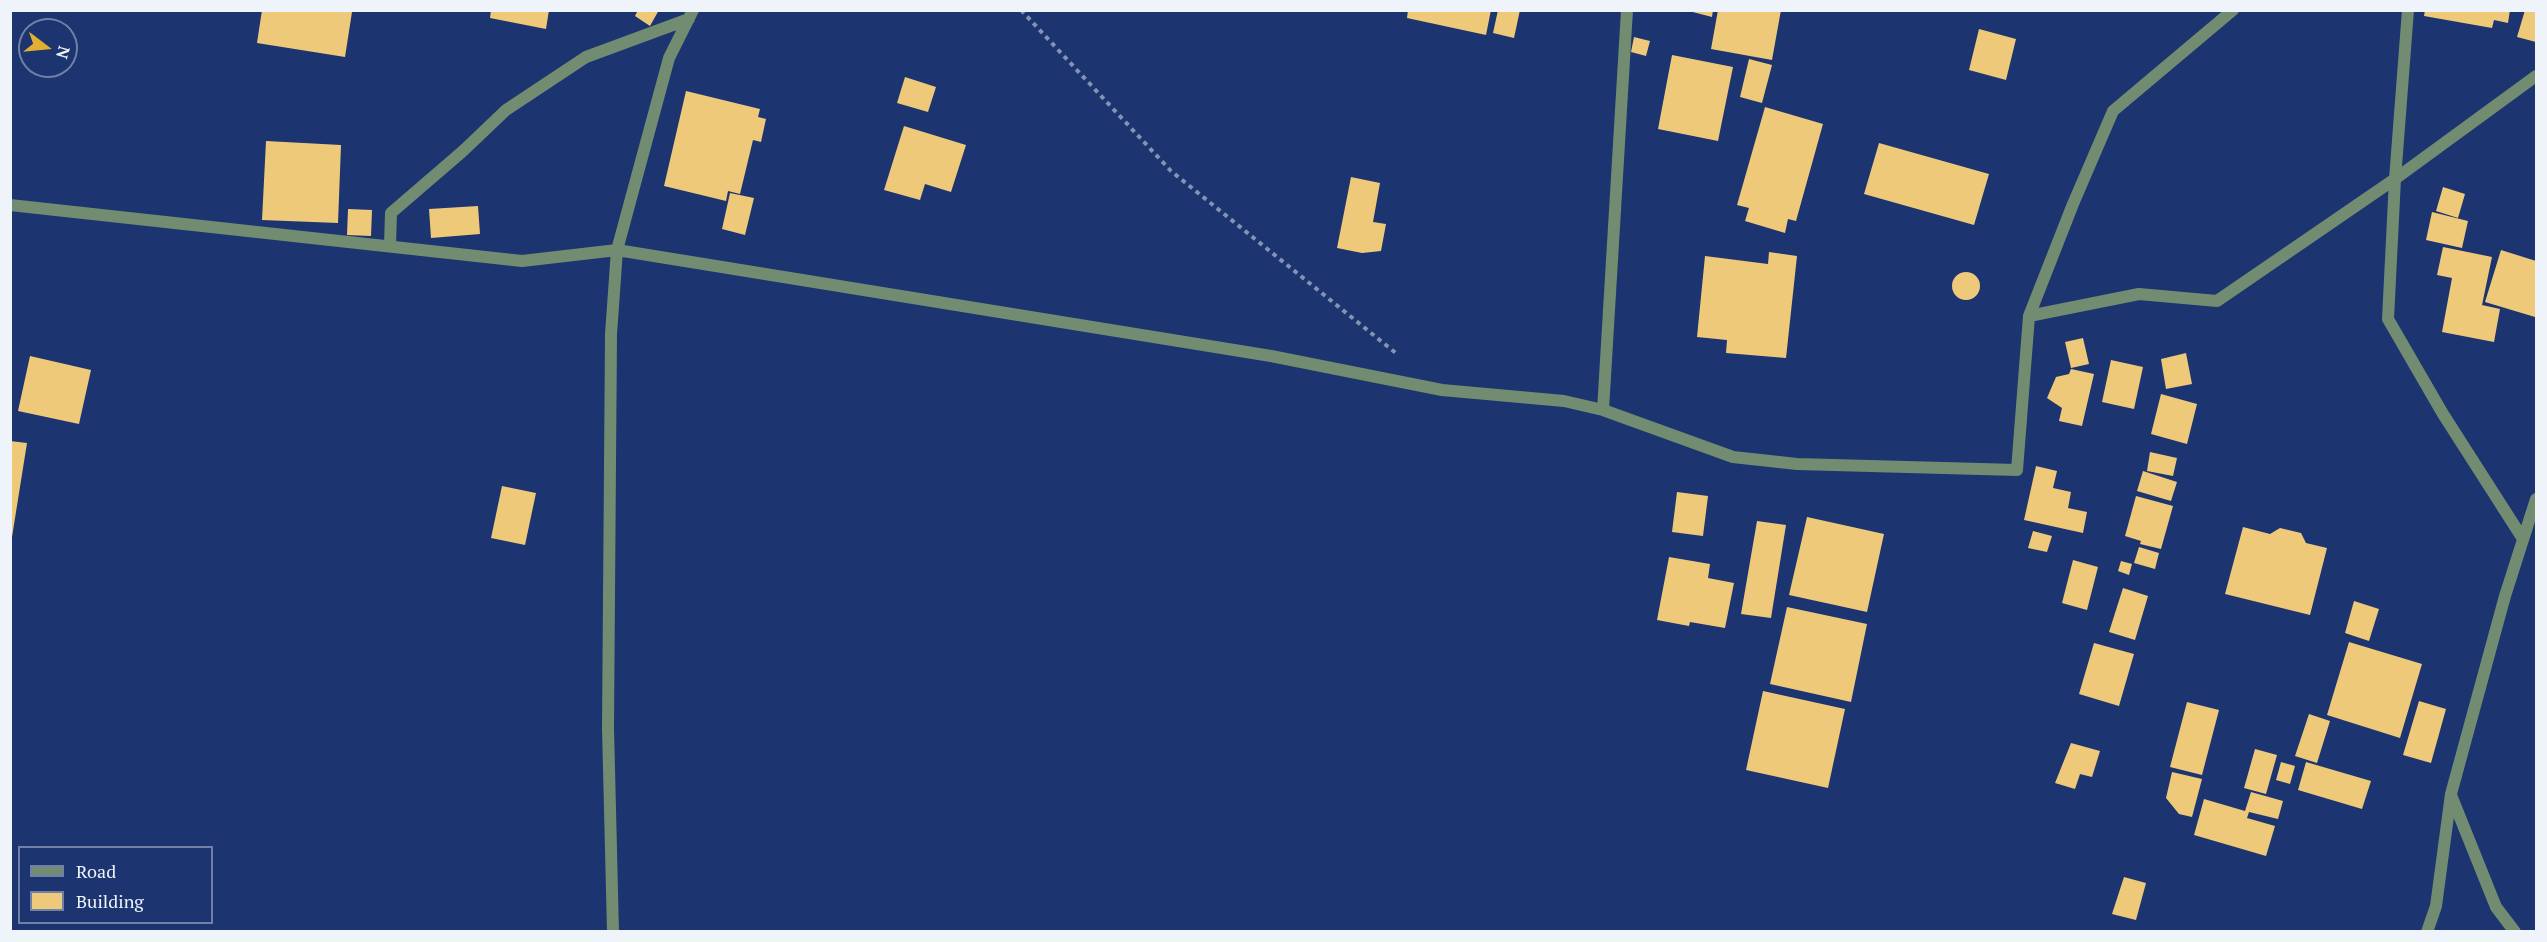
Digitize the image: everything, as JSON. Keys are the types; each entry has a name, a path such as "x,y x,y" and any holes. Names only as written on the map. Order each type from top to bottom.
{"street":[{"path":"1603,410 1628,10"},
{"path":"10,205 522,261 618,250 1270,356 1442,390 1564,401 1603,410 1733,457 1797,464 2017,470 2030,316 2073,204 2113,111 2233,10"},
{"path":"2408,10 2395,179 2388,319 2443,414 2523,539"},
{"path":"390,246 391,213 463,151 506,110 586,57 691,15"},
{"path":"613,932 608,728 611,334 618,250 669,58 691,15"},
{"path":"2030,316 2139,294 2217,301 2395,179 2536,76"},
{"path":"2427,932 2436,906 2451,794 2505,596 2536,499"},
{"path":"2451,794 2496,907 2515,932"}],"path":[{"path":"1021,10 1171,171 1406,361"}],"building":[{"path":"262,10 352,12 345,57 257,43"},
{"path":"491,10 549,10 546,29 490,18"},
{"path":"638,10 659,10 650,26 635,16"},
{"path":"1408,10 1491,10 1486,35 1407,18"},
{"path":"1498,10 1520,10 1514,38 1493,33"},
{"path":"1685,10 1713,10 1712,17"},
{"path":"1718,10 1781,10 1772,60 1711,49"},
{"path":"2425,10 2510,10 2508,23 2494,20 2492,28 2424,16"},
{"path":"2525,10 2536,10 2536,42 2517,37"},
{"path":"1979,29 2016,39 2006,80 1969,70"},
{"path":"1634,37 1650,41 1646,56 1631,52"},
{"path":"1672,55 1733,67 1718,141 1658,129"},
{"path":"1749,59 1772,65 1762,103 1740,97"},
{"path":"905,77 936,87 928,112 897,103"},
{"path":"686,91 760,109 758,117 766,119 761,142 753,140 740,194 728,191 726,201 664,186"},
{"path":"1765,107 1823,124 1796,221 1788,219 1785,233 1745,221 1749,208 1737,205"},
{"path":"904,126 966,145 951,192 925,184 920,200 884,190"},
{"path":"266,141 341,145 338,223 262,220"},
{"path":"1879,143 1989,174 1974,225 1864,194"},
{"path":"1351,177 1380,183 1373,222 1386,224 1381,251 1362,253 1337,248"},
{"path":"2443,187 2465,194 2458,218 2436,211"},
{"path":"730,193 754,198 745,235 722,229"},
{"path":"478,206 480,234 431,238 429,209"},
{"path":"348,209 372,210 371,236 347,235"},
{"path":"2432,212 2468,221 2462,248 2426,240"},
{"path":"2443,247 2492,257 2482,305 2500,309 2494,342 2442,332 2452,278 2437,275"},
{"path":"2501,250 2536,261 2535,317 2485,302"},
{"path":"1769,252 1797,256 1786,358 1726,353 1727,340 1697,337 1705,256 1768,264"},
{"path":"1966,272 1976,276 1980,286 1976,296 1966,300 1956,296 1952,286 1956,276"},
{"path":"2083,338 2089,364 2071,368 2065,342"},
{"path":"2186,353 2192,384 2166,389 2161,359"},
{"path":"30,356 91,370 79,424 18,411"},
{"path":"2111,360 2143,367 2134,409 2102,402"},
{"path":"2071,369 2094,374 2082,426 2059,421 2062,408 2047,398 2056,377 2069,374"},
{"path":"2161,394 2197,404 2187,444 2151,434"},
{"path":"10,441 27,443 12,537 10,537"},
{"path":"2150,452 2177,458 2173,476 2147,471"},
{"path":"2036,466 2057,471 2053,488 2071,492 2068,508 2087,512 2083,533 2024,520"},
{"path":"2143,471 2177,482 2171,501 2137,491"},
{"path":"502,486 536,493 525,545 491,538"},
{"path":"1677,492 1708,496 1703,536 1672,532"},
{"path":"2136,496 2173,506 2161,549 2140,544 2141,541 2125,536"},
{"path":"1807,517 1884,534 1867,612 1789,595"},
{"path":"1757,521 1786,525 1771,618 1741,614"},
{"path":"2243,527 2270,534 2280,528 2301,533 2306,543 2327,548 2310,615 2225,594"},
{"path":"2033,531 2052,536 2047,552 2028,548"},
{"path":"2139,547 2159,553 2155,569 2134,563"},
{"path":"1669,557 1710,564 1708,578 1734,583 1725,628 1690,622 1689,626 1657,620"},
{"path":"2073,560 2098,567 2087,610 2062,603"},
{"path":"2121,561 2132,564 2129,575 2118,571"},
{"path":"2123,588 2148,596 2135,640 2109,632"},
{"path":"2354,601 2379,609 2369,641 2345,633"},
{"path":"1787,607 1867,624 1851,702 1770,684"},
{"path":"2349,642 2422,664 2400,738 2327,715"},
{"path":"2094,643 2134,654 2119,706 2079,694"},
{"path":"1763,691 1845,709 1828,788 1746,770"},
{"path":"2419,701 2446,709 2431,763 2403,755"},
{"path":"2187,702 2219,710 2202,775 2170,767"},
{"path":"2309,714 2330,721 2317,763 2295,756"},
{"path":"2071,743 2100,751 2092,777 2080,774 2075,789 2055,783"},
{"path":"2255,749 2277,755 2266,794 2244,788"},
{"path":"2281,762 2295,766 2290,784 2276,780"},
{"path":"2306,762 2371,781 2362,809 2298,790"},
{"path":"2172,772 2202,779 2192,817 2179,814 2166,798"},
{"path":"2251,792 2283,801 2278,819 2249,812 2247,818 2275,826 2266,856 2194,835 2204,799 2245,811"},
{"path":"2124,877 2146,883 2136,920 2112,914"}]}
